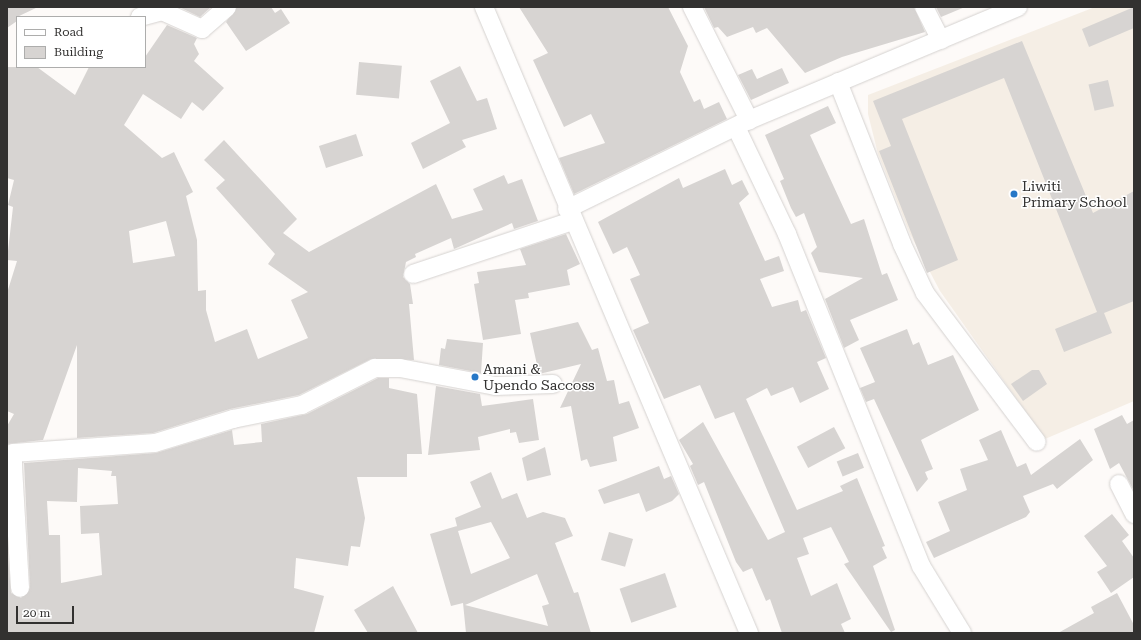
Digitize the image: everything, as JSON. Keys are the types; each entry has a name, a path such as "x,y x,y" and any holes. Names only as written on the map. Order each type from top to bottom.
{"street":[{"path":"144,16 162,11 202,29 227,7"},
{"path":"484,7 510,62 570,215 749,633"},
{"path":"692,7 743,123 921,566 962,633"},
{"path":"924,7 941,40"},
{"path":"413,274 570,215 743,123 1018,7"},
{"path":"838,82 902,244 925,293 1037,442"},
{"path":"20,588 10,467 13,452 155,443 233,419 302,405 375,368 400,368 495,386 553,384"},
{"path":"1119,484 1134,514"}],"shaded area":[{"name":"Liwiti Primary School","path":"1095,7 1134,7 1134,401 1045,439 940,291 910,234 878,154 868,114 868,95"}],"building":[{"path":"7,7 38,7 16,16 16,22 7,28"},
{"path":"179,7 211,7 200,17"},
{"path":"237,7 271,7 275,13 281,9 290,23 246,51 226,22"},
{"path":"519,7 668,7 688,46 680,72 694,102 700,99 704,109 719,102 727,119 574,194 559,158 605,143 591,114 564,127 533,60 548,53"},
{"path":"704,7 914,7 925,32 842,57 805,73 767,28 756,33 753,27 727,37 718,27 714,28"},
{"path":"936,7 965,7 941,17"},
{"path":"1134,7 1134,28 1089,47 1082,29"},
{"path":"167,25 197,38 194,44 199,54 194,61 224,88 203,111 192,102 181,119 143,94 124,125 162,158 174,152 193,192 186,196 197,240 198,291 206,290 206,310 215,342 247,329 258,359 308,338 291,300 308,292 268,264 275,254 216,188 225,180 204,160 224,140 297,219 283,233 309,252 436,184 452,219 483,210 473,189 504,175 508,184 522,179 538,221 514,229 512,223 454,249 451,238 415,254 416,257 406,262 403,277 410,284 413,304 409,304 414,360 371,359 299,395 230,409 153,433 77,438 77,345 43,440 7,444 7,426 14,414 7,411 7,293 17,261 7,260 13,207 8,205 14,180 7,178 7,67 38,68 75,95 88,68 146,68 146,56","holes":["166,221 175,256 133,263 129,231"]},
{"path":"1022,41 1093,213 1134,191 1134,301 1104,313 1112,333 1064,352 1055,329 1097,312 1004,78 902,119 958,260 927,273 879,151 891,146 873,101"},
{"path":"359,62 402,66 399,99 356,95"},
{"path":"460,66 477,101 487,98 497,129 462,140 466,147 423,169 411,143 450,123 430,81"},
{"path":"782,68 789,83 751,100 738,75 752,69 757,79"},
{"path":"1108,80 1114,106 1095,111 1089,84"},
{"path":"828,106 836,123 810,135 851,224 864,219 882,275 887,273 898,300 850,320 859,340 844,348 825,299 863,278 819,272 811,253 817,247 804,213 796,217 791,208 780,181 784,179 765,135"},
{"path":"356,134 363,156 326,168 319,146"},
{"path":"725,169 732,185 742,180 749,194 739,203 765,261 779,256 784,271 760,279 772,307 798,300 801,312 806,310 826,358 817,362 829,389 800,403 793,387 771,396 767,388 746,399 797,510 843,491 840,486 857,478 885,546 882,547 887,558 873,566 895,630 891,632 844,564 849,562 831,527 803,538 809,554 797,558 811,596 837,583 851,619 841,624 845,633 782,633 770,599 766,601 752,568 743,572 736,562 704,482 698,485 690,466 693,464 679,440 703,422 768,540 785,532 734,412 715,419 700,385 664,399 633,330 649,323 630,279 640,275 627,247 613,254 598,222 679,178 683,188"},
{"path":"566,234 580,264 567,270 570,285 528,293 529,298 515,300 521,334 483,340 474,284 479,283 477,272 526,265 520,249"},
{"path":"578,322 592,350 598,348 607,381 614,380 619,404 629,401 639,428 613,437 617,461 590,467 587,459 581,461 571,406 560,408 581,364 539,374 530,333"},
{"path":"907,329 913,345 919,342 928,365 953,355 979,410 921,440 933,469 925,472 928,479 917,492 874,399 866,402 860,388 875,382 860,348"},
{"path":"447,339 483,343 481,373 439,365 441,348 445,349"},
{"path":"1032,370 1039,370 1047,384 1023,401 1011,384"},
{"path":"378,378 389,378 389,388 417,394 422,454 407,454 407,477 357,477 365,518 360,547 351,546 348,566 296,558 294,588 324,596 314,633 7,633 7,545 11,593 21,598 30,588 24,463 156,453 232,430 234,445 262,442 261,424 307,414","holes":["78,468 112,471 111,476 116,476 118,504 80,506 81,534 99,533 102,575 61,583 60,535 49,535 47,501 77,502"]},
{"path":"436,386 480,394 482,406 533,399 539,440 519,443 516,432 510,433 510,429 478,437 480,450 428,455"},
{"path":"1122,415 1127,424 1134,420 1134,491 1119,463 1110,469 1094,429"},
{"path":"834,427 845,448 808,468 797,447"},
{"path":"1001,430 1017,467 1026,463 1031,475 1080,439 1093,460 1057,489 1053,484 1023,496 1030,512 1026,517 934,558 926,542 950,531 938,502 967,490 960,469 988,460 979,440"},
{"path":"545,447 551,475 527,481 522,458"},
{"path":"858,453 864,468 843,476 837,462"},
{"path":"659,466 664,479 671,476 679,494 672,501 646,512 639,493 604,504 598,490"},
{"path":"491,472 502,499 517,493 527,518 543,512 565,518 573,536 555,543 574,593 578,592 591,633 466,633 463,603 451,606 430,534 457,526 455,518 481,507 470,482","holes":["491,522 510,558 471,574 458,531","537,574 549,604 542,606 548,626 465,605"]},
{"path":"1112,514 1129,535 1122,541 1134,558 1134,577 1111,593 1097,572 1107,566 1084,536"},
{"path":"609,532 633,539 625,567 601,560"},
{"path":"665,573 677,607 631,623 620,589"},
{"path":"393,586 418,633 368,633 354,610"},
{"path":"1117,593 1134,625 1134,633 1058,633 1094,613 1091,607"}],"place":[{"name":"Liwiti Primary School","path":"1014,194"},
{"name":"Amani & Upendo Saccoss","path":"475,377"}]}
